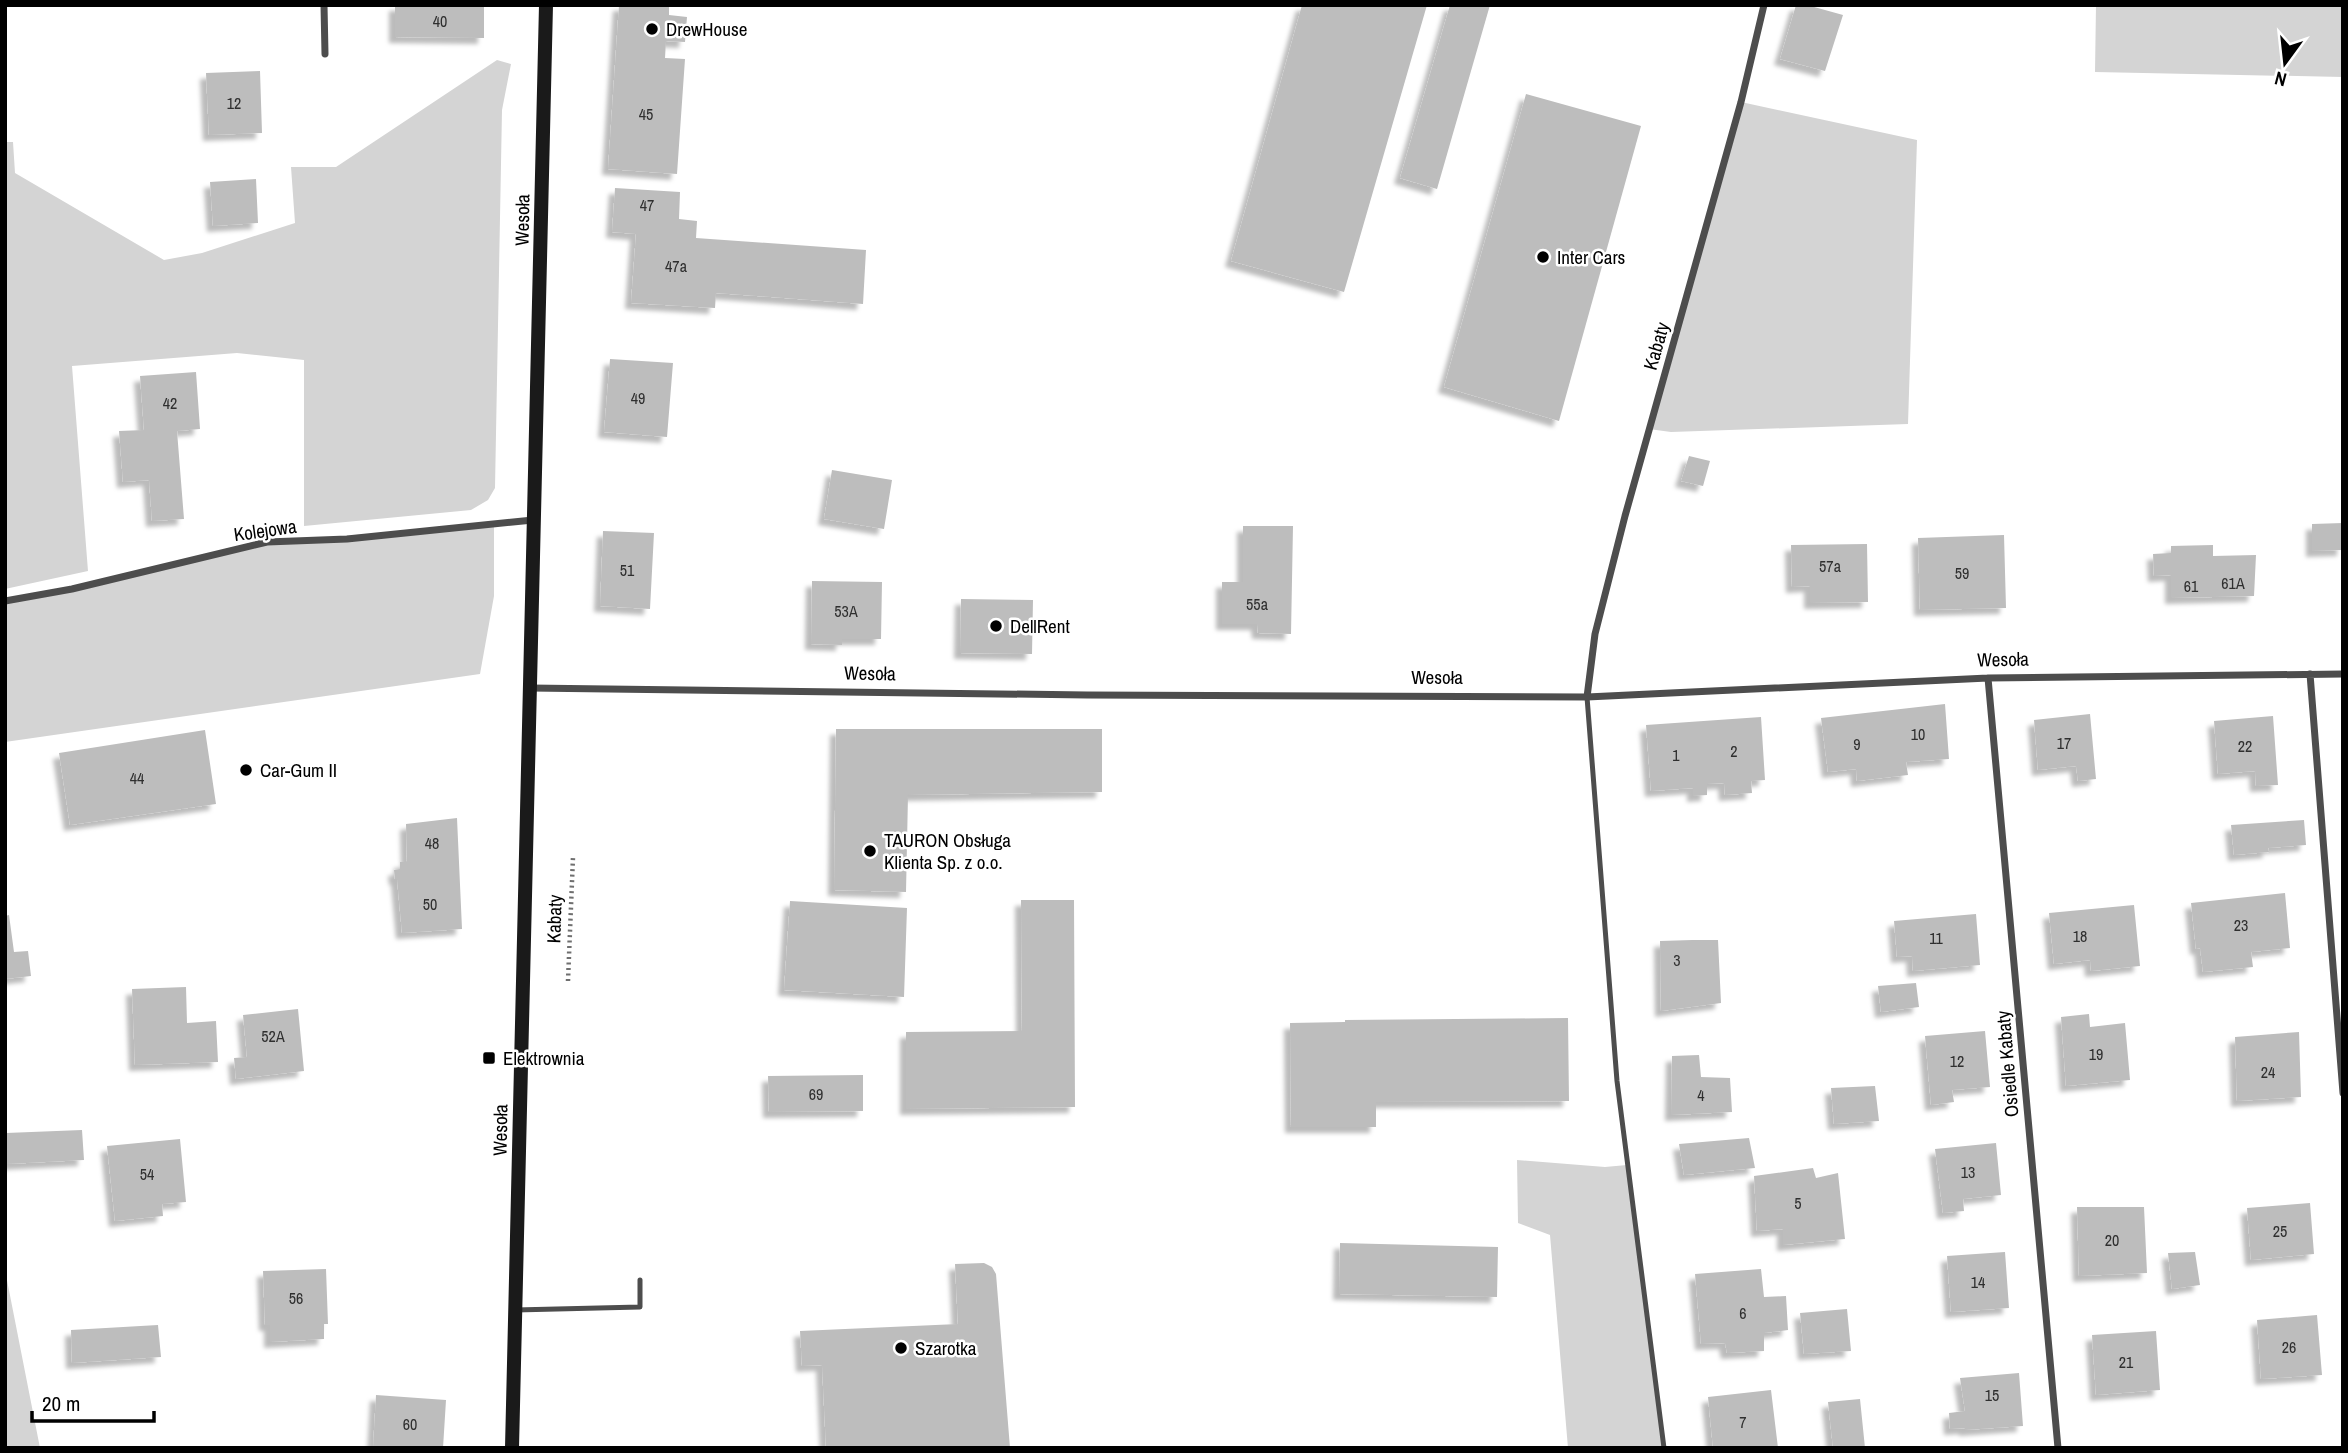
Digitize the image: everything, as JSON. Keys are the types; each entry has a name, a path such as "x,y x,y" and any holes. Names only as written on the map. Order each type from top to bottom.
{"street":[{"path":"324,5 325,54"},
{"name":"Wesoła","path":"512,1448 546,5"},
{"name":"Kabaty","path":"1587,697 1595,635 1622,529 1741,102 1764,5"},
{"name":"Kolejowa","path":"5,601 72,589 267,542 347,539 533,520"},
{"path":"2310,674 2343,1093"},
{"name":"Wesoła","path":"530,688 1087,695 1587,697 1988,678 2343,674"},
{"name":"Osiedle Kabaty","path":"1988,678 2058,1448"}],"lane":[{"path":"1587,697 1617,1081 1664,1448"},
{"path":"515,1310 640,1307 640,1280"}],"path":[{"name":"Kabaty","path":"568,981 573,857"}],"shaded area":[{"path":"2096,5 2343,5 2343,77 2095,72"},
{"path":"497,60 511,64 502,110 495,488 488,500 471,510 304,526 304,360 237,353 72,366 88,571 5,589 5,142 13,142 15,173 164,260 202,253 295,223 291,167 336,167"},
{"path":"1741,102 1917,140 1908,424 1671,432 1649,429"},
{"path":"494,524 494,596 480,674 5,742 5,601 267,542"},
{"path":"1517,1160 1605,1167 1627,1165 1664,1448 1568,1448 1550,1235 1518,1223"},
{"path":"5,1270 40,1448 5,1448"}],"building":[{"path":"395,5 484,5 484,38 395,37"},
{"path":"619,5 669,5 669,15 687,17 685,42 666,41 665,58 685,59 677,174 608,169"},
{"path":"1302,5 1427,5 1344,292 1231,261"},
{"path":"1450,5 1490,5 1437,189 1400,178"},
{"path":"1796,5 1807,5 1843,15 1825,71 1780,59"},
{"path":"260,71 262,133 209,135 206,73"},
{"name":"Inter Cars","path":"1526,94 1641,126 1559,421 1444,387"},
{"path":"256,179 258,223 213,226 210,182"},
{"path":"615,188 680,192 679,219 697,221 696,238 866,250 863,304 716,293 715,308 631,303 636,234 612,232"},
{"path":"610,359 673,363 667,437 604,432"},
{"path":"196,372 200,429 177,431 184,519 152,521 149,480 123,482 119,431 144,430 140,376"},
{"path":"1689,456 1710,461 1703,486 1681,481"},
{"path":"832,470 892,480 884,529 824,519"},
{"path":"2343,523 2343,550 2312,551 2312,524"},
{"path":"1243,526 1293,526 1291,634 1258,633 1257,624 1222,624 1222,582 1243,582"},
{"path":"603,531 654,533 650,609 600,606"},
{"path":"2004,535 2006,608 1920,610 1918,538"},
{"path":"1867,544 1868,602 1810,603 1810,586 1792,587 1791,545"},
{"path":"2213,545 2213,556 2256,555 2254,596 2171,598 2171,575 2154,576 2153,554 2171,553 2171,546"},
{"path":"812,581 882,582 881,639 842,639 842,645 811,644"},
{"name":"DellRent","path":"961,599 1033,600 1032,654 960,653"},
{"path":"1945,704 1949,759 1906,762 1908,775 1857,781 1856,769 1828,772 1821,718"},
{"path":"2090,714 2096,779 2078,781 2076,766 2038,770 2034,720"},
{"path":"2273,716 2278,785 2256,786 2255,771 2218,774 2214,721"},
{"path":"1761,717 1765,780 1751,781 1752,793 1725,795 1724,783 1707,784 1707,795 1693,796 1693,788 1651,791 1646,725"},
{"path":"836,729 1102,729 1102,792 908,795 906,892 834,890"},
{"path":"205,730 216,804 70,825 59,753"},
{"path":"457,818 462,929 402,933 394,870 400,869 400,862 407,862 406,824"},
{"path":"2304,820 2306,845 2268,848 2269,852 2234,855 2231,825"},
{"path":"2285,893 2290,948 2251,952 2253,967 2203,972 2200,948 2196,949 2191,903"},
{"path":"1021,900 1074,900 1075,1107 906,1109 906,1032 1022,1031"},
{"path":"790,901 907,908 904,997 784,990"},
{"path":"2134,905 2140,966 2091,971 2090,960 2054,964 2049,913"},
{"path":"1976,914 1980,965 1913,971 1912,956 1897,957 1894,921"},
{"path":"9,915 14,952 28,951 31,976 5,979 5,916"},
{"path":"1718,940 1721,1003 1661,1011 1660,941"},
{"path":"1916,983 1919,1007 1881,1012 1878,986"},
{"path":"186,987 187,1023 216,1021 218,1062 135,1065 132,989"},
{"path":"298,1009 304,1071 236,1079 234,1058 247,1057 243,1015"},
{"path":"2089,1014 2090,1027 2125,1023 2130,1080 2066,1086 2061,1017"},
{"path":"1568,1018 1569,1101 1376,1102 1376,1127 1291,1127 1290,1023"},
{"path":"1985,1031 1990,1087 1952,1090 1954,1102 1931,1105 1925,1036"},
{"path":"2299,1032 2301,1097 2237,1101 2235,1037"},
{"path":"1699,1055 1701,1077 1730,1078 1732,1112 1671,1115 1672,1056"},
{"path":"863,1075 863,1111 769,1112 768,1076"},
{"path":"1875,1086 1879,1121 1834,1124 1831,1088"},
{"path":"82,1130 84,1160 7,1164 6,1133"},
{"path":"1749,1138 1755,1168 1684,1175 1679,1144"},
{"path":"180,1139 186,1202 162,1204 163,1216 115,1221 107,1146"},
{"path":"1996,1143 2001,1195 1963,1199 1964,1211 1943,1213 1935,1149"},
{"path":"1813,1168 1816,1178 1838,1173 1845,1239 1783,1245 1783,1229 1757,1231 1754,1176"},
{"path":"2310,1203 2314,1254 2251,1260 2247,1208"},
{"path":"2077,1207 2144,1207 2147,1273 2079,1276"},
{"path":"1340,1243 1498,1247 1497,1297 1339,1294"},
{"path":"2005,1252 2009,1308 1951,1312 1947,1256"},
{"path":"2195,1252 2200,1285 2172,1289 2168,1253"},
{"name":"Szarotka","path":"984,1263 992,1267 996,1274 1010,1448 826,1448 822,1365 802,1366 800,1331 958,1324 955,1264"},
{"path":"326,1269 328,1324 324,1324 324,1339 270,1342 270,1325 265,1325 263,1271"},
{"path":"1761,1269 1764,1297 1786,1296 1788,1330 1764,1333 1764,1351 1727,1353 1725,1343 1701,1344 1695,1274"},
{"path":"1847,1309 1851,1351 1804,1354 1800,1313"},
{"path":"2317,1315 2322,1375 2261,1379 2257,1320"},
{"path":"158,1325 161,1357 72,1363 71,1330"},
{"path":"2156,1331 2160,1390 2096,1395 2092,1335"},
{"path":"2019,1373 2023,1426 1950,1429 1949,1413 1965,1411 1960,1378"},
{"path":"1771,1390 1778,1448 1713,1448 1708,1397"},
{"path":"376,1395 446,1400 443,1448 373,1448"},
{"path":"1860,1399 1865,1448 1833,1448 1828,1402"}],"place":[{"name":"DrewHouse","path":"652,29"},
{"name":"Inter Cars","path":"1543,257"},
{"name":"DellRent","path":"996,626"},
{"name":"Car-Gum II","path":"246,770"},
{"name":"TAURON Obsługa Klienta Sp. z o.o.","path":"870,851"},
{"name":"Elektrownia","path":"489,1058"},
{"name":"Szarotka","path":"901,1348"}]}
